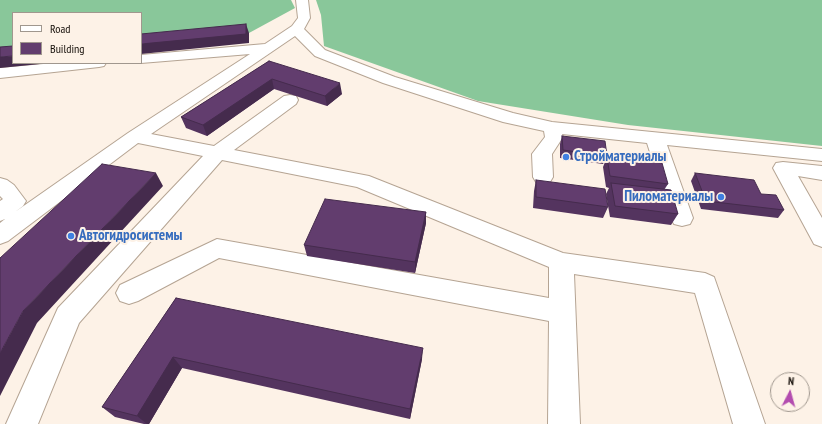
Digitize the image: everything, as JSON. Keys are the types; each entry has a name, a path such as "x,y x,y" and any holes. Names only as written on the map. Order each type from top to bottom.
{"street":[{"path":"0,235 135,137 296,28 304,18 302,0"},
{"path":"296,28 301,35 320,53 389,80 509,118 552,127 822,155"},
{"path":"142,59 267,48"},
{"path":"0,72 89,64"},
{"path":"22,424 68,316 217,153 290,100"},
{"path":"543,177 542,154 554,137 552,127"},
{"path":"135,137 362,181 561,262 705,284 749,424"},
{"path":"655,138 682,218"},
{"path":"822,173 783,168 822,238"},
{"path":"0,185 7,190 15,200 0,213"},
{"path":"129,293 217,248 562,312"},
{"path":"561,262 564,424"}],"green space":[{"path":"0,0 291,0 295,8 249,33 142,44 142,12 12,12 12,56 0,57"},
{"path":"316,0 822,0 822,146 628,125 478,101 324,46 321,15"}],"building":[{"path":"246,24 246,34 142,44 142,34"},
{"path":"12,46 12,56 0,57 0,47"},
{"path":"269,61 340,83 325,96 272,79 203,125 181,117"},
{"path":"562,136 605,141 607,156 563,150"},
{"path":"607,157 662,163 668,184 610,176"},
{"path":"102,164 156,173 23,311 0,353 0,258"},
{"path":"695,173 754,180 761,194 776,195 784,210 706,201"},
{"path":"536,180 605,189 608,207 536,197"},
{"path":"611,183 671,190 678,214 615,206"},
{"path":"325,199 426,212 415,262 304,245"},
{"path":"176,298 423,348 410,409 173,357 137,416 102,407"}],"place":[{"name":"Стройматериалы","path":"566,157"},
{"name":"Пиломатериалы","path":"721,197"},
{"name":"Автогидросистемы","path":"71,236"}]}
